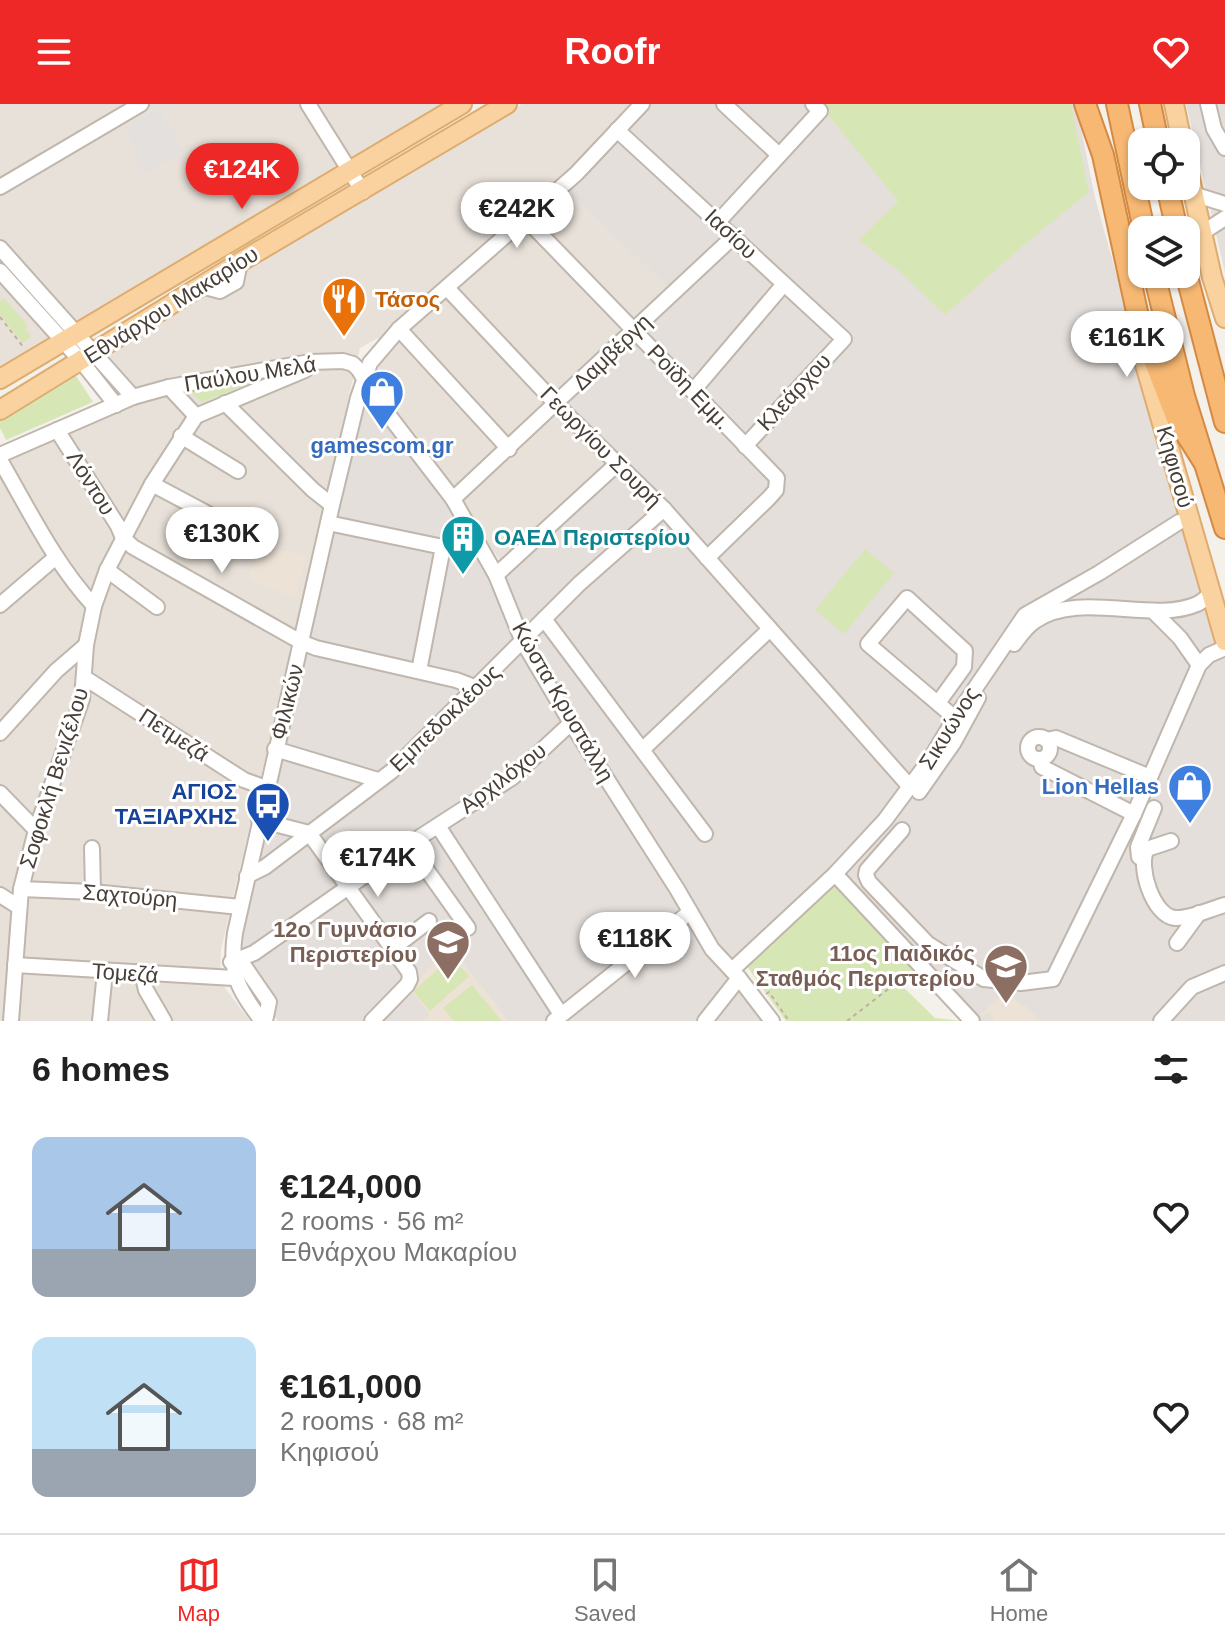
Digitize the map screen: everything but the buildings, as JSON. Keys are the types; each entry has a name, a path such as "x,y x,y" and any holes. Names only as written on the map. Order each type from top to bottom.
{"highway":[{"path":"1085,104 1103,155 1139,321 1178,421 1204,462"},
{"path":"1117,104 1141,216"},
{"path":"1150,104 1155,128"},
{"path":"1158,288 1204,462 1225,528"},
{"path":"1189,288 1225,422"},
{"path":"1190,288 1225,381"}],"main road":[{"name":"Εθνάρχου Μακαρίου","path":"0,379 462,104"},
{"name":"Εθνάρχου Μακαρίου","path":"0,410 240,262 507,104"},
{"name":"Κηφισού","path":"1085,104 1107,213 1138,340 1225,641"},
{"path":"1174,104 1179,128"},
{"path":"1194,200 1225,318"}],"street":[{"path":"0,187 141,104"},
{"path":"308,104 363,192"},
{"path":"364,378 377,352 399,329 576,174 642,104"},
{"path":"724,104 779,155"},
{"path":"1210,105 1214,129 1225,148"},
{"path":"718,222 779,155 816,108"},
{"name":"Ιασίου","path":"617,130 844,339"},
{"path":"1200,196 1225,204"},
{"name":"Ροϊδη Εμμ.","path":"525,218 777,478 776,490 707,558"},
{"path":"1202,233 1225,218"},
{"name":"Δαμβέργη","path":"453,499 734,236"},
{"path":"0,248 70,338"},
{"path":"0,271 133,397"},
{"path":"693,391 784,284"},
{"name":"Γεωργίου Σουρή","path":"447,288 556,404 664,509 911,788"},
{"path":"399,329 509,449"},
{"name":"Κλεάρχου","path":"745,446 844,339"},
{"path":"88,357 116,405"},
{"name":"Παύλου Μελά","path":"0,458 133,397 169,387 328,361 353,364 364,378"},
{"name":"Σοφοκλή Βενιζέλου","path":"11,1021 6,997 15,965 21,889 36,830 82,699 86,645 94,606 107,570 152,484 196,416 328,361"},
{"name":"Κώστα Κρυστάλλη","path":"364,378 473,530 496,575 523,642 712,949 736,974 772,1021"},
{"name":"Φιλικών","path":"264,1021 242,995 234,978 240,907 364,378"},
{"name":"Παύλου Μελά","path":"169,387 196,416"},
{"path":"225,403 332,505"},
{"name":"Λόντου","path":"57,430 123,538"},
{"path":"181,436 238,471"},
{"path":"0,458 56,557 77,589 94,606"},
{"path":"496,575 617,464"},
{"path":"152,484 214,517"},
{"name":"Εμπεδοκλέους","path":"247,876 265,867 392,771 579,584 664,509"},
{"name":"Σικυώνος","path":"705,1021 736,974 835,874 911,788 1025,615 1179,522 1190,519"},
{"path":"328,523 443,547 473,530"},
{"path":"123,538 133,547 301,642 477,688"},
{"path":"419,671 443,547"},
{"path":"0,605 56,557"},
{"path":"107,570 157,607"},
{"path":"1212,593 1196,605 1154,612 1132,608 1087,608 1044,615 1033,622 987,682 935,770 864,860 863,870 869,882 928,944 984,979 1021,983 1053,979 1134,814 1199,665 1209,655 1225,648"},
{"path":"938,703 964,667 965,651 907,598 868,644 955,718"},
{"path":"1154,612 1180,638 1199,665"},
{"path":"544,619 705,834"},
{"path":"643,749 770,629"},
{"path":"0,733 56,671 86,645"},
{"name":"Πετμεζά","path":"85,678 244,780 266,788"},
{"name":"Αρχιλόχου","path":"236,961 513,777 571,723"},
{"path":"1134,814 1042,767 1040,759 1032,756 1029,745 1038,737 1046,740 1056,738 1150,777"},
{"path":"275,749 378,780"},
{"path":"0,793 36,830"},
{"path":"1154,808 1138,847 1153,899 1163,914 1179,919 1225,905"},
{"path":"259,820 309,833 409,972 410,979 372,1021"},
{"path":"438,826 557,1017 690,912"},
{"path":"866,875 902,830"},
{"path":"1142,865 1142,856 1147,849 1171,841"},
{"path":"409,845 468,928"},
{"path":"92,848 93,892"},
{"path":"835,874 972,1021"},
{"name":"Σαχτούρη","path":"21,889 93,892 240,907"},
{"path":"0,895 19,907"},
{"path":"1177,943 1199,913"},
{"path":"392,949 429,921"},
{"path":"236,961 269,1002 264,1021"},
{"name":"Τομεζά","path":"15,965 234,978"},
{"path":"100,1021 105,972"},
{"path":"142,973 146,990 164,1021"},
{"path":"1161,1021 1192,987 1225,973"}],"path":[{"path":"0,317 34,359"},
{"path":"847,1021 920,965"}],"shaded area":[{"path":"0,104 442,104 0,367"},
{"path":"522,104 635,104 562,182 671,290 611,465 502,563 374,385 384,350 378,338 360,348 221,950 220,976 225,988 250,1021 0,1021 0,459 144,400 103,353"},
{"path":"649,104 1076,104 1095,198 1225,659 1225,1021 981,1021 836,867 728,967 767,1021 278,1021 240,972 241,940 259,849 363,400 370,401 460,514 493,580 622,463 563,403 676,295 569,191"},
{"path":"1186,104 1225,104 1225,273 1200,165 1200,128 1192,128"},
{"path":"159,108 184,151 145,174 135,158 140,155 124,128"},
{"path":"256,144 266,161 258,167 273,192 265,197 260,195 240,160 252,153 250,148"},
{"path":"261,542 307,555 296,598 248,580"},
{"name":"12ο Γυμνάσιο Περιστερίου","path":"450,947 509,1021 423,1021 429,1014 411,991"},
{"name":"11ος Παιδικός Σταθμός Περιστερίου","path":"1007,990 1040,1021 992,1021 994,1018 988,1012 982,1017 980,1015"}],"green space":[{"path":"819,104 1071,104 1089,192 945,315 898,270 859,240 898,201"},
{"path":"4,298 28,326 25,329 31,337 22,343 0,315 0,301"},
{"path":"74,373 93,402 6,440 0,428 0,418"},
{"path":"261,379 202,402 192,394 192,390"},
{"path":"865,549 894,573 844,634 815,610"},
{"path":"833,881 917,972 902,986 935,1018 962,1021 786,1021 746,965"},
{"path":"452,957 469,976 430,1011 413,991"},
{"path":"472,985 502,1021 454,1021 443,1008"}],"place":[{"name":"Τάσος","path":"344,338"},
{"name":"gamescom.gr","path":"382,431"},
{"name":"ΟΑΕΔ Περιστερίου","path":"463,576"},
{"name":"Lion Hellas","path":"1190,825"},
{"name":"ΑΓΙΟΣ ΤΑΞΙΑΡΧΗΣ","path":"268,843"},
{"name":"12ο Γυμνάσιο Περιστερίου","path":"448,981"},
{"name":"11ος Παιδικός Σταθμός Περιστερίου","path":"1006,1005"}]}
